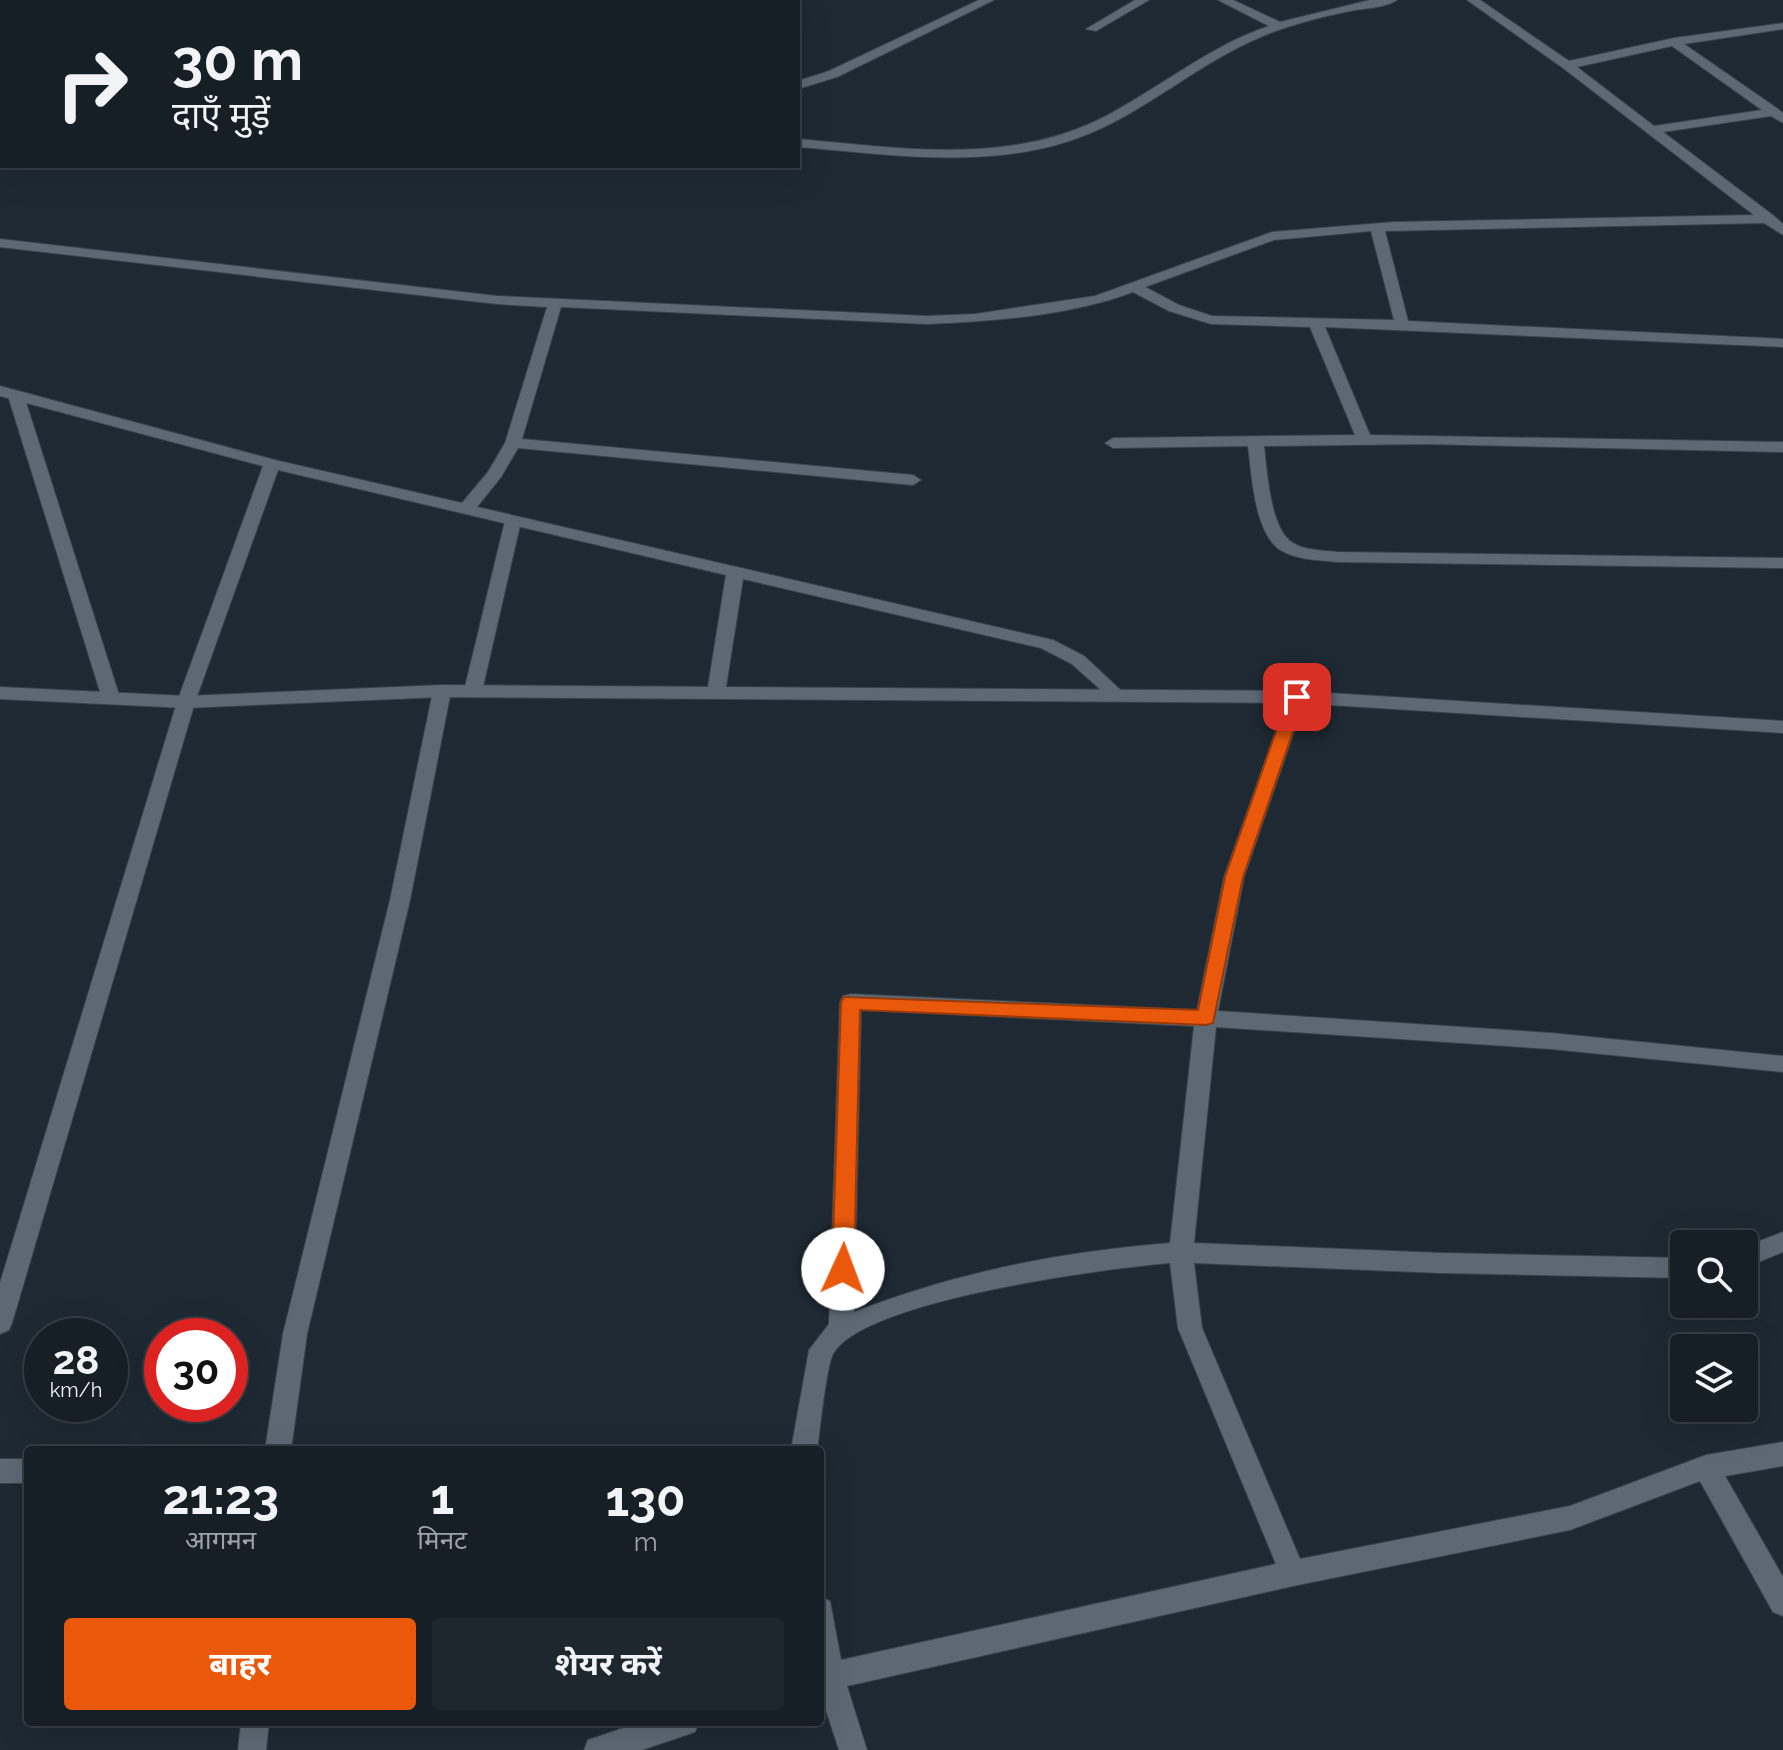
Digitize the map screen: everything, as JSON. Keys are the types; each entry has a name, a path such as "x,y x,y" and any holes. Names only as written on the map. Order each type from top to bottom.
{"street":[{"path":"800,84 833,74 988,0"},
{"path":"1092,29 1143,0"},
{"path":"1224,0 1281,27"},
{"path":"800,143 924,153 1029,149 1073,136 1228,48 1281,27 1391,0"},
{"path":"1473,0 1567,65 1783,231"},
{"path":"1567,65 1674,42 1783,26"},
{"path":"1674,42 1762,104 1780,111"},
{"path":"1653,130 1780,111"},
{"path":"0,243 497,300 927,320 1054,309 1098,300 1272,236 1377,227 1769,219"},
{"path":"1377,227 1402,325"},
{"path":"1134,287 1174,308 1211,320 1402,325 1783,343"},
{"path":"465,510 495,474 513,443 555,303"},
{"path":"1316,323 1364,439"},
{"path":"8,393 272,464 1047,644 1078,660 1118,696"},
{"path":"8,393 111,698"},
{"path":"1255,439 1271,526 1280,542 1299,552 1337,557 1783,563"},
{"path":"1113,443 1364,439 1783,447"},
{"path":"513,443 913,480"},
{"path":"0,1323 186,702 272,464"},
{"path":"473,691 513,521"},
{"path":"716,693 735,573"},
{"path":"0,693 186,702 442,691 1297,697 1783,727"},
{"path":"279,1446 295,1334 400,900 442,691"},
{"path":"1293,1573 1190,1328 1181,1252 1206,1018 1234,877 1297,697"},
{"path":"841,1328 851,1002 1206,1018 1658,1049 1783,1064"},
{"path":"1758,1252 1783,1242"},
{"path":"805,1446 821,1350 841,1328 897,1306 994,1277 1099,1259 1181,1252 1441,1263 1670,1268"},
{"path":"853,1750 824,1677 1293,1573 1570,1518 1706,1467 1783,1454"},
{"path":"1706,1467 1783,1603"},
{"path":"0,1471 24,1471"},
{"path":"252,1750 255,1726"},
{"path":"598,1750 673,1726"}],"route":[{"path":"843,1269 851,1002 1206,1018 1234,877 1297,697"}]}
